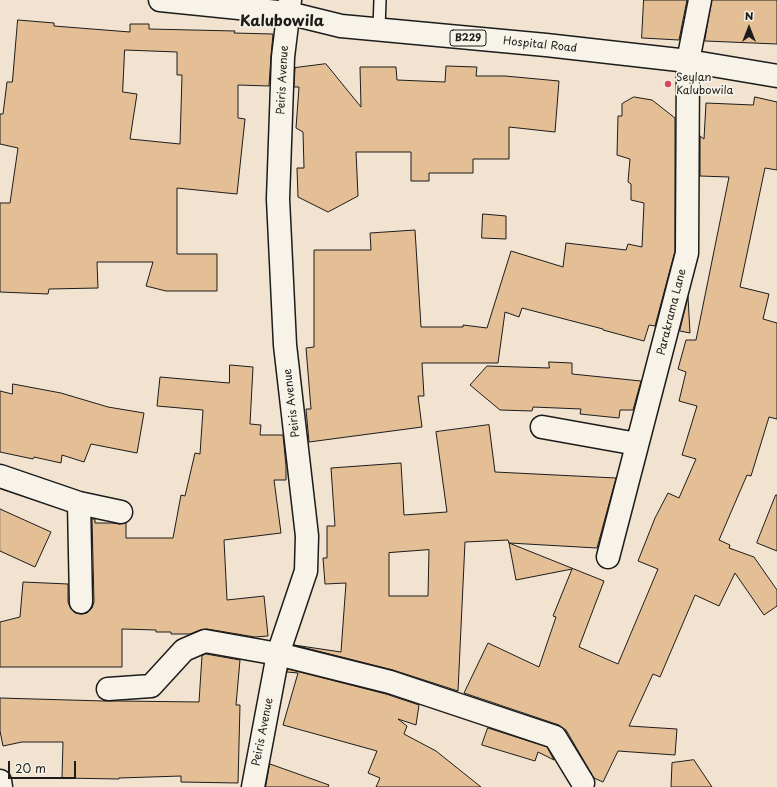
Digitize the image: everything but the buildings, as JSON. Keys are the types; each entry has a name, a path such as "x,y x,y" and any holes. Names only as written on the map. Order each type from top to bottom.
{"street":[{"name":"Hospital Road","path":"160,0 289,6 342,26 546,45 688,61 777,76"},
{"name":"Parakrama Lane","path":"608,557 687,253 688,61 700,0"},
{"name":"Peiris Avenue","path":"253,787 278,654 306,571 307,536 285,345 278,199 283,57 289,6"},
{"path":"542,427 637,444"},
{"path":"0,476 79,503 121,512"},
{"path":"79,503 81,602"},
{"path":"108,689 151,686 184,650 205,641 278,654 390,682 555,737 583,783"},
{"path":"0,781 1,787"}],"lane":[{"path":"379,29 380,0"}],"place":[{"name":"Seylan Kalubowila","path":"668,84"}],"district":[{"name":"Kalubowila","path":"282,22"}]}
